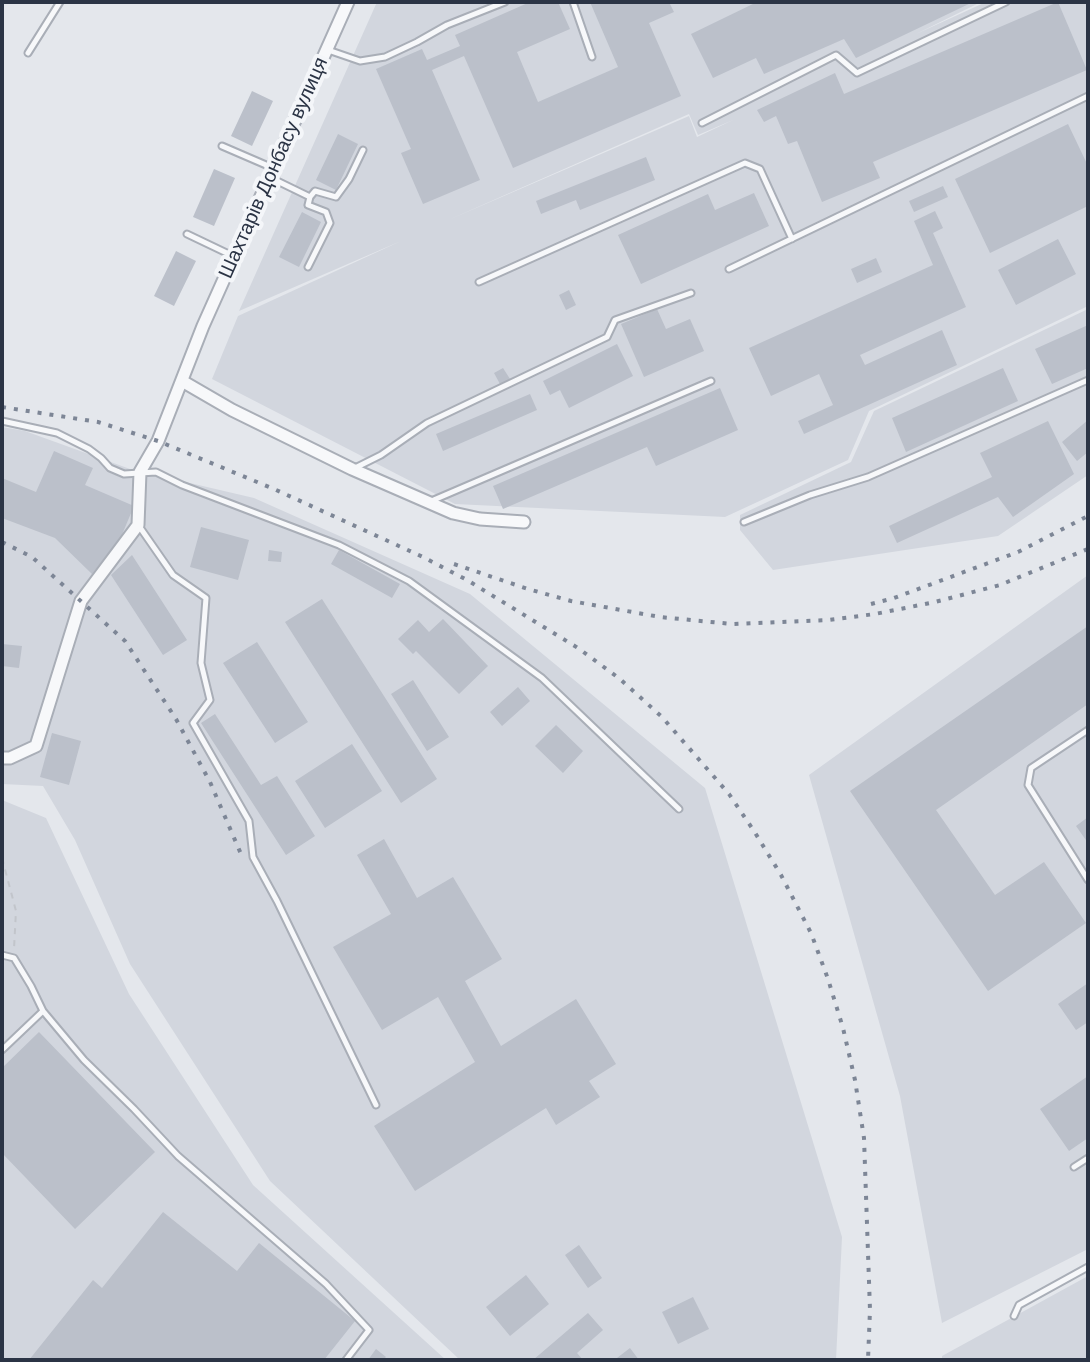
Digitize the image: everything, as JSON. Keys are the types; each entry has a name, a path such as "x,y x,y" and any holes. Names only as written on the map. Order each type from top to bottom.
{"street":[{"name":"Шахтарів Донбасу вулиця","path":"140,472 158,441 203,326 346,5"},
{"path":"182,381 232,410 352,469 453,513 480,519 524,522"},
{"path":"2,758 10,758 36,746 81,601 138,525 140,472"}],"lane":[{"path":"28,53 60,2"},
{"path":"327,50 360,61 385,57 447,25 505,2"},
{"path":"573,2 592,57"},
{"path":"702,123 836,55 857,73 1006,2"},
{"path":"729,269 1088,96"},
{"path":"222,146 310,197"},
{"path":"308,267 330,223 326,212 308,205 310,197 315,191 336,197 363,150"},
{"path":"479,282 745,163 760,169 792,239"},
{"path":"187,234 234,256"},
{"path":"352,469 381,455 427,423 607,337 615,320 691,293"},
{"path":"744,522 810,495 868,477 1088,380"},
{"path":"428,502 711,381"},
{"path":"2,421 57,433 89,449 110,468 124,474 156,472 182,485 339,545 409,581 542,678 679,809"},
{"path":"138,525 173,575 206,598 201,663 210,700 193,723 249,821 253,857 376,1105"},
{"path":"1088,730 1031,768 1028,785 1088,880"},
{"path":"2,955 14,958 43,1011 84,1060 178,1156 326,1284 369,1330 346,1360"},
{"path":"2,1050 43,1011"},
{"path":"1074,1167 1088,1158"},
{"path":"1014,1316 1019,1305 1088,1267"}],"path":[{"path":"2,858 16,911 14,958"}],"shaded area":[{"path":"377,2 981,2 916,34 986,2 1088,2 1088,306 869,411 848,460 725,517 455,504 212,379 238,316 401,241 239,311","holes":["689,114 698,135 733,120 697,137 689,116 446,221"]},
{"path":"1088,309 1088,475 998,536 773,570 740,530 740,515 851,462 874,411"},
{"path":"2,427 25,431 130,469 254,498 470,594 705,788 842,1237 836,1360 460,1360 270,1181 130,964 75,840 43,786 2,784"},
{"path":"1088,575 1088,1249 942,1323 900,1096 809,775"},
{"path":"2,800 46,818 129,994 253,1185 446,1360 2,1360"},
{"path":"1088,1276 1088,1360 942,1360 942,1356"}],"building":[{"path":"530,2 558,2 570,29 517,52 538,102 618,67 590,2 669,2 674,12 649,23 681,96 513,168 464,56 432,70 480,180 423,204 401,153 411,149 376,69 422,49 427,60 460,46 455,35"},
{"path":"757,2 973,2 856,58 844,39 764,74 756,58 713,78 691,34"},
{"path":"1058,2 1087,70 873,162 880,178 822,202 797,141 788,144 776,116 764,122 757,110 835,73 844,94"},
{"path":"252,91 273,101 252,146 231,136"},
{"path":"1068,124 1088,166 1088,206 990,253 955,179"},
{"path":"338,134 358,144 336,190 316,180"},
{"path":"646,157 655,180 580,210 576,200 541,214 536,201"},
{"path":"214,169 235,178 214,226 193,217"},
{"path":"943,186 948,197 914,212 909,201"},
{"path":"754,193 769,226 641,284 618,235 708,194 715,210"},
{"path":"935,211 943,228 933,233 966,307 860,355 865,365 942,330 957,365 804,434 798,421 833,405 819,374 771,396 749,348 933,265 914,221"},
{"path":"302,212 321,222 299,267 279,257"},
{"path":"1058,239 1076,274 1016,305 998,270"},
{"path":"176,251 196,261 174,306 154,296"},
{"path":"876,258 882,272 857,283 851,269"},
{"path":"569,290 576,305 566,310 559,295"},
{"path":"657,309 666,329 690,319 704,351 644,377 621,324"},
{"path":"1088,325 1088,368 1052,384 1035,349"},
{"path":"617,344 633,376 569,408 560,390 550,395 543,381"},
{"path":"503,368 510,379 500,384 494,373"},
{"path":"1003,368 1018,401 906,452 892,418"},
{"path":"720,388 738,430 656,466 647,447 503,509 493,486"},
{"path":"530,394 537,410 443,451 436,434"},
{"path":"1088,420 1088,452 1077,461 1062,442"},
{"path":"1048,421 1074,474 1013,517 998,497 897,543 889,526 992,477 980,453"},
{"path":"54,451 93,468 85,485 134,506 121,537 92,574 55,538 2,518 2,478 36,492"},
{"path":"201,527 249,540 238,580 190,567"},
{"path":"269,550 282,552 281,562 268,561"},
{"path":"339,550 400,584 392,598 331,564"},
{"path":"132,555 187,640 163,655 111,575"},
{"path":"322,599 437,779 401,803 285,622"},
{"path":"443,619 488,666 459,694 416,651 413,654 398,639 418,620 429,632"},
{"path":"1088,626 1088,704 936,810 995,895 1044,862 1086,923 988,991 850,791"},
{"path":"257,642 308,722 275,743 223,663"},
{"path":"2,644 22,646 19,668 2,666"},
{"path":"413,680 449,737 427,751 391,694"},
{"path":"518,687 530,701 502,726 490,712"},
{"path":"215,714 261,785 277,776 315,836 286,855 201,723"},
{"path":"556,725 583,751 563,773 535,746"},
{"path":"52,733 81,741 69,785 40,777"},
{"path":"352,744 382,791 325,828 295,781"},
{"path":"1088,817 1088,843 1076,826"},
{"path":"384,839 417,898 453,877 502,959 465,981 501,1046 576,999 616,1064 589,1081 600,1097 556,1125 546,1108 415,1191 374,1126 475,1062 438,997 382,1030 333,947 391,914 357,855"},
{"path":"1088,983 1088,1022 1076,1030 1058,1004"},
{"path":"39,1032 155,1152 75,1229 2,1153 2,1068"},
{"path":"1088,1076 1088,1138 1069,1151 1040,1109"},
{"path":"163,1212 237,1271 259,1243 355,1321 324,1360 29,1360 93,1280 102,1288"},
{"path":"579,1245 602,1278 588,1288 565,1255"},
{"path":"526,1275 549,1304 510,1336 486,1307"},
{"path":"693,1297 709,1329 678,1344 662,1312"},
{"path":"588,1313 603,1330 577,1353 583,1360 533,1360"},
{"path":"630,1348 639,1360 618,1360 617,1358"},
{"path":"376,1349 386,1357 383,1360 368,1360"}],"railway":[{"path":"2,407 98,422 158,441 274,489 423,557 467,580 578,648 620,679 662,717 729,794 754,831 811,933 828,979 855,1080 864,1138 870,1310 868,1360"},
{"path":"871,604 1018,552 1088,516"},
{"path":"2,542 32,557 125,641 176,719 210,782 241,854"},
{"path":"454,564 571,601 660,617 732,624 828,620 935,602 1000,585 1088,549"}]}
